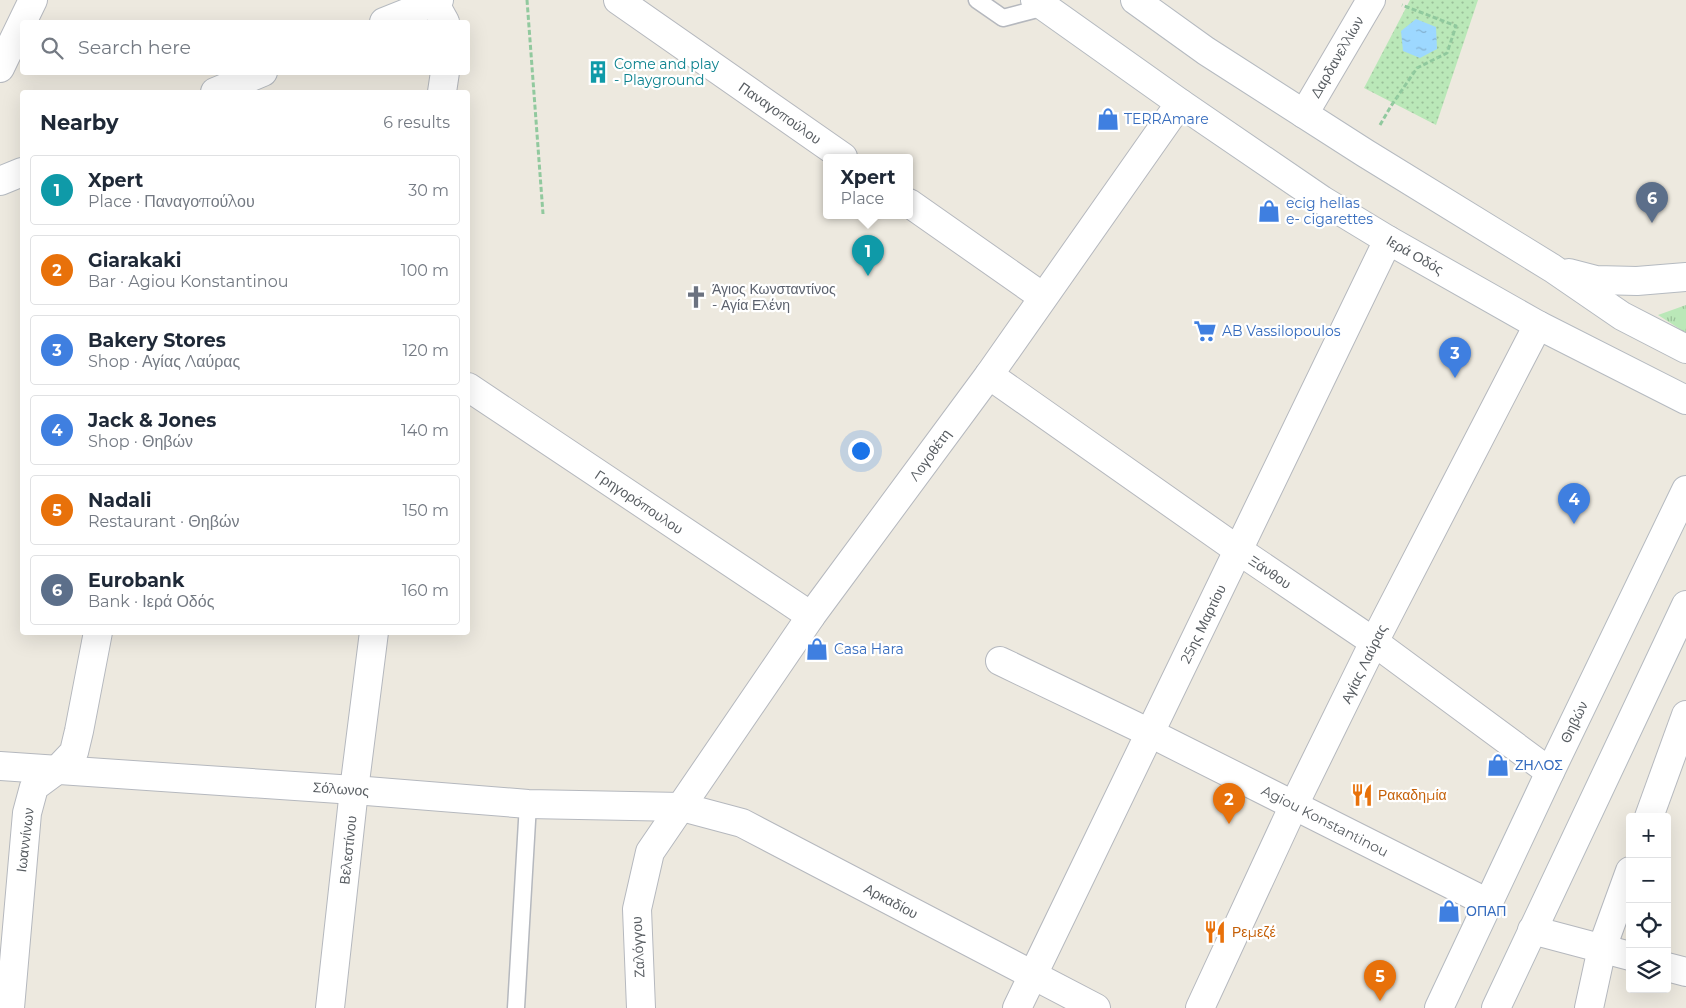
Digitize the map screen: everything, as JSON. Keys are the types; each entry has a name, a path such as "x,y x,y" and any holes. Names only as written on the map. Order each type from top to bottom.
{"street":[{"path":"23,20 33,0"},
{"name":"Παναγοπούλου","path":"618,0 839,154"},
{"path":"1135,0 1206,51 1552,268 1622,316 1686,349"},
{"name":"Δαρδανελλίων","path":"1304,114 1371,0"},
{"name":"Ιερά Οδός","path":"1040,4 1322,200 1388,240 1538,325 1686,400"},
{"path":"392,20 439,8"},
{"path":"0,68 20,27"},
{"path":"220,90 256,75"},
{"path":"442,90 445,75"},
{"name":"Λογοθέτη","path":"682,807 811,616 989,375 1180,103"},
{"path":"0,181 20,173"},
{"path":"913,207 1043,297"},
{"name":"25ης Μαρτίου","path":"1017,1008 1388,240"},
{"path":"1552,268 1596,280 1637,281 1686,277"},
{"name":"Αγίας Λαύρας","path":"1200,1008 1294,805 1374,642 1538,325"},
{"name":"Ξάνθου","path":"989,375 1238,550 1374,642 1550,772"},
{"name":"Γρηγορόπουλου","path":"470,388 811,616"},
{"name":"Θηβών","path":"1438,1008 1686,490"},
{"path":"1496,1008 1683,617"},
{"name":"Ιωαννίνων","path":"10,1008 26,813 34,787 57,770 74,752 97,635"},
{"name":"Βελεστίνου","path":"330,1008 374,635"},
{"name":"Agiou Konstantinou","path":"1000,661 1150,733 1488,903"},
{"path":"1650,813 1686,715"},
{"name":"Σόλωνος","path":"0,766 528,804 682,807"},
{"name":"Αρκαδίου","path":"682,807 742,823 1096,1008"},
{"name":"Ζαλόγγου","path":"641,1008 637,909 650,852 682,807"},
{"path":"1589,1008 1602,948 1626,882"},
{"path":"1532,930 1626,955"},
{"path":"1671,968 1686,972"}],"lane":[{"path":"977,0 1004,18 1040,4"},
{"path":"516,1008 528,804"}],"path":[{"path":"527,0 542,214"},
{"path":"1391,106 1417,68 1447,52 1456,26 1398,3"}],"green space":[{"path":"1410,0 1478,0 1436,125 1364,88"},
{"path":"1686,305 1686,333 1658,315"}],"water":[{"path":"1416,19 1436,27 1437,49 1420,58 1403,51 1401,31"}],"place":[{"name":"Come and play - Playground","path":"598,72"},
{"name":"TERRAmare","path":"1108,119"},
{"name":"ecig hellas e- cigarettes","path":"1269,211"},
{"name":"Eurobank","path":"1652,223"},
{"name":"Xpert","path":"868,276"},
{"name":"Άγιος Κωνσταντίνος - Αγία Ελένη","path":"696,297"},
{"name":"AB Vassilopoulos","path":"1205,331"},
{"name":"Bakery Stores","path":"1455,378"},
{"name":"Jack & Jones","path":"1574,524"},
{"name":"Casa Hara","path":"817,649"},
{"name":"ΖΗΛΟΣ","path":"1498,765"},
{"name":"Ρακαδημία","path":"1362,795"},
{"name":"Giarakaki","path":"1229,824"},
{"name":"ΟΠΑΠ","path":"1449,911"},
{"name":"Ρεμεζέ","path":"1215,932"},
{"name":"Nadali","path":"1380,1001"}]}
